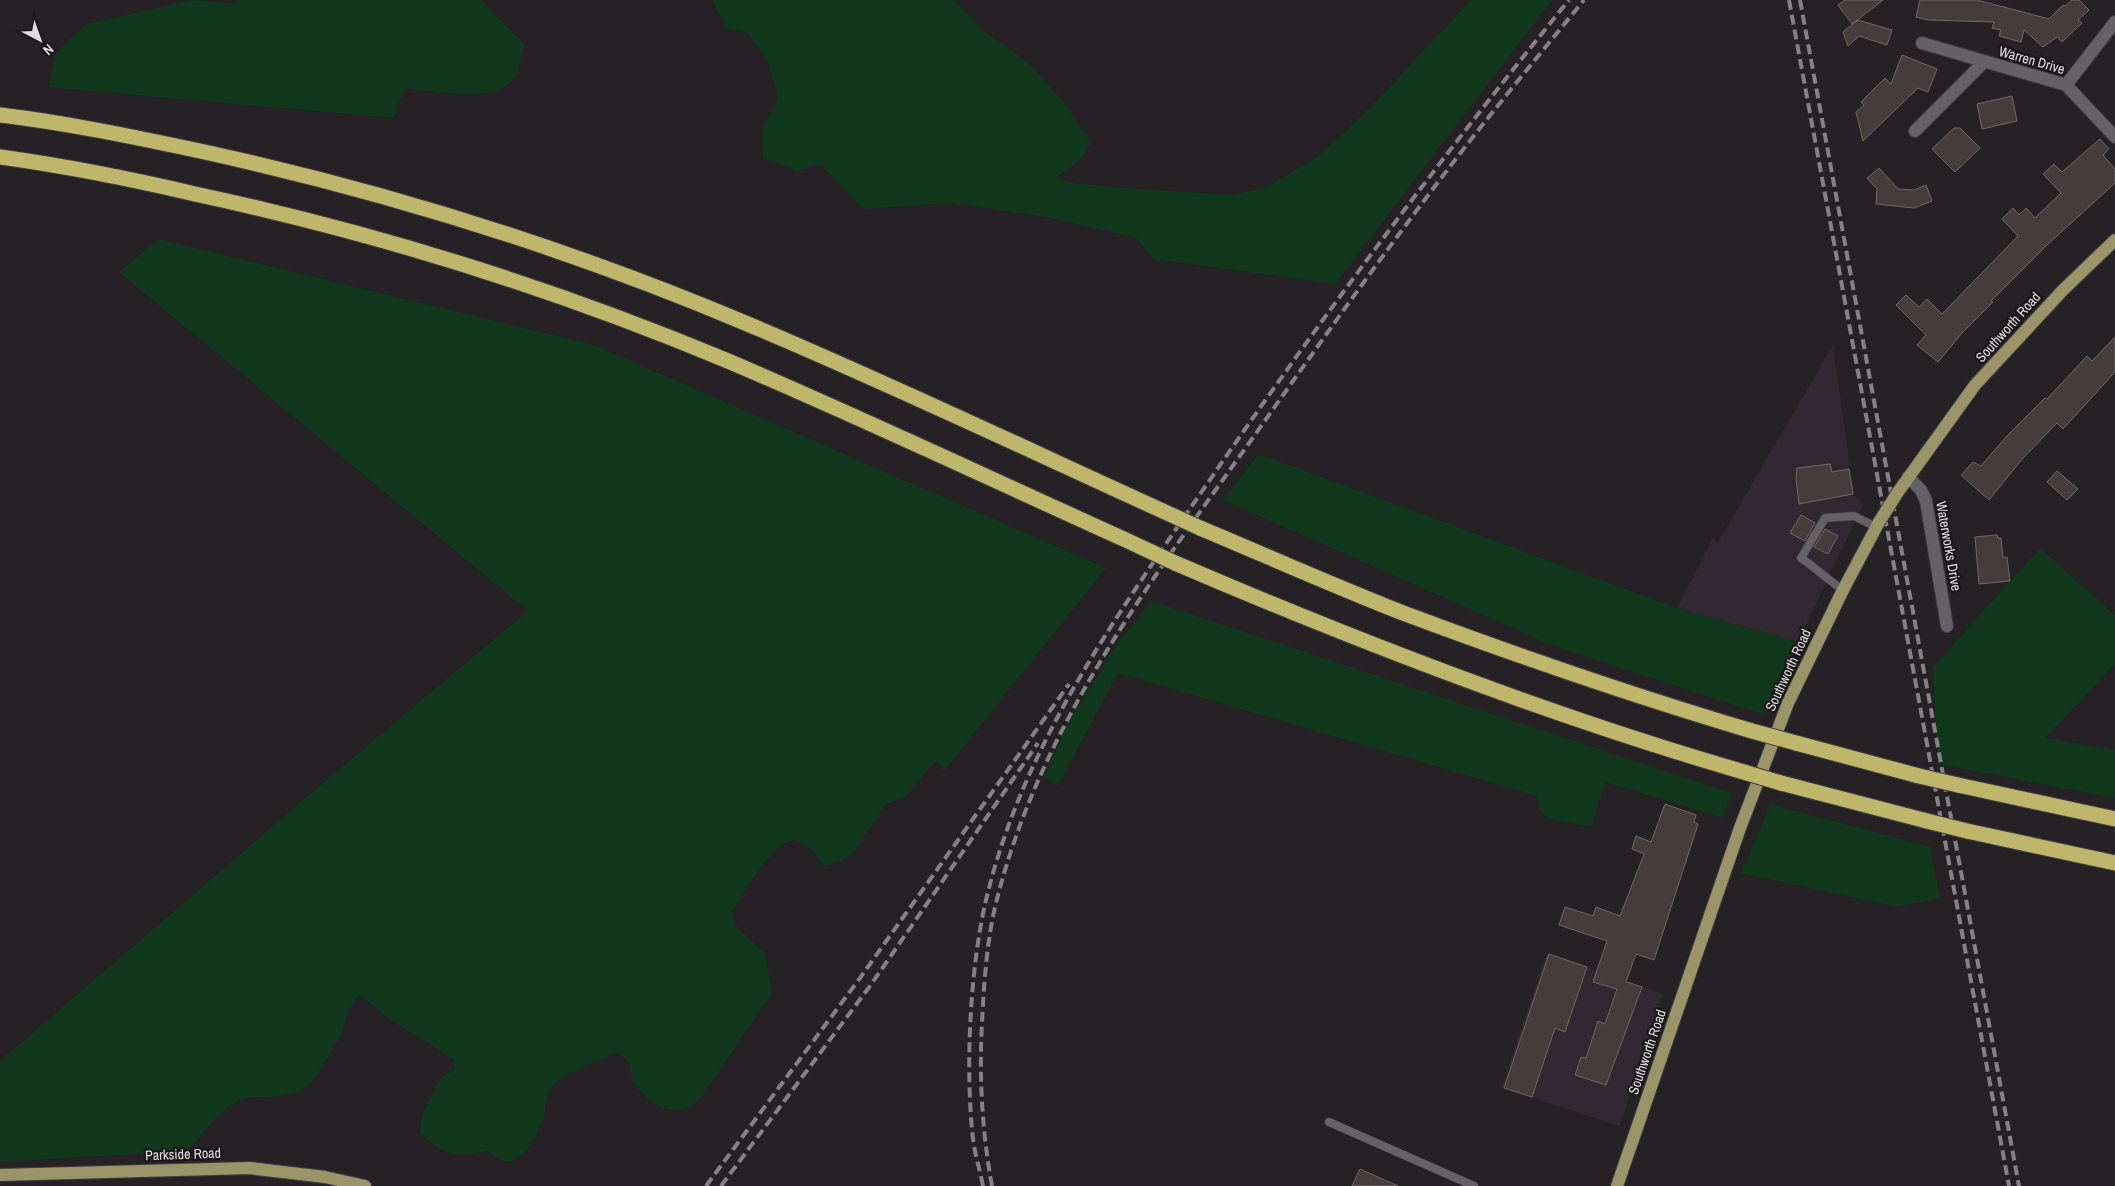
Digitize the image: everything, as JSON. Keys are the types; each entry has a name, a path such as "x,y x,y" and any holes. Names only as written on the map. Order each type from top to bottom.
{"highway":[{"path":"0,114 136,137 258,164 378,194 502,232 623,274 749,324 1200,528 1364,597 1476,640 1614,687 1796,744 1919,776 2115,819"},
{"path":"0,157 143,182 256,207 368,236 486,272 603,312 726,361 1175,563 1294,614 1444,673 1625,736 1781,783 1967,831 2115,863"}],"main road":[{"name":"Southworth Road","path":"1617,1186 1740,828 1788,703 1843,590 1878,524 1898,492 1976,385 2063,290 2115,240"},
{"name":"Parkside Road","path":"0,1176 249,1168 325,1177 365,1186"}],"street":[{"path":"2066,85 2115,22"},
{"name":"Warren Drive","path":"1922,43 2066,85 2115,137"},
{"path":"1915,131 1984,62"},
{"name":"Waterworks Drive","path":"1908,477 1921,490 1926,500 1947,626"}],"lane":[{"path":"1843,590 1830,582 1820,570 1801,558 1825,518 1854,516 1878,524"},
{"path":"1329,1122 1474,1186"}],"shaded area":[{"path":"1833,345 1854,495 1863,505 1798,642 1677,608 1712,539 1718,542"},
{"path":"1547,953 1663,994 1620,1126 1501,1088"}],"green space":[{"path":"191,0 235,3 235,0 481,0 524,44 516,75 506,86 479,94 447,93 405,88 393,118 48,87 56,53 87,24"},
{"path":"712,0 954,0 985,32 1026,61 1061,98 1091,143 1081,159 1056,178 1074,183 1126,188 1233,195 1267,187 1319,156 1373,105 1471,0 1552,0 1335,284 1153,259 1137,238 1046,217 952,203 863,209 821,165 797,171 763,158 762,129 778,98 767,60 747,32 727,29"},
{"path":"158,239 594,345 1106,568 944,771 937,760 904,798 886,804 852,855 837,863 824,866 812,849 795,840 787,842 774,851 747,887 732,913 736,926 765,953 772,993 700,1099 689,1107 672,1110 651,1101 635,1084 626,1059 617,1053 573,1071 552,1087 548,1095 543,1120 537,1133 528,1148 517,1159 510,1162 503,1161 487,1151 458,1154 444,1151 420,1133 422,1115 440,1078 455,1069 453,1059 389,1019 360,995 350,1010 334,1047 307,1087 294,1094 239,1100 215,1120 189,1151 0,1162 0,1061 337,771 528,611 119,272"},
{"path":"1259,454 1677,608 1798,642 1765,715 1553,646 1223,500"},
{"path":"2040,548 2115,615 2115,664 2045,738 2115,750 2115,798 1938,764 1933,667"},
{"path":"1151,601 1732,793 1723,818 1605,782 1591,827 1549,819 1540,811 1537,796 1118,673 1058,786 1044,777 1067,725 1114,649"},
{"path":"1771,804 1930,847 1940,898 1897,907 1741,873"}],"building":[{"path":"1845,0 1883,0 1852,24 1838,5"},
{"path":"1920,0 1977,0 2049,19 2063,5 2065,6 2072,0 2079,0 2089,10 2078,20 2082,23 2062,42 2057,37 2043,47 2024,30 2021,42 1999,36 2001,30 1992,28 1994,22 1928,20 1916,17"},
{"path":"1858,20 1892,30 1887,45 1859,36 1848,46 1843,32"},
{"path":"1902,55 1937,69 1928,92 1918,88 1863,141 1856,112 1864,105 1861,102 1885,78 1891,84"},
{"path":"2012,96 2017,121 1982,129 1977,104"},
{"path":"1954,128 1960,128 1980,148 1955,172 1932,149"},
{"path":"2100,139 2109,149 2103,155 2115,169 2115,183 2047,245 1991,301 1993,302 1962,333 1938,362 1917,345 1926,335 1896,305 1906,295 1919,307 1927,299 1942,314 2018,236 2002,219 2013,208 2019,215 2026,208 2035,218 2061,193 2043,174 2054,164 2062,172"},
{"path":"1879,168 1898,189 1914,190 1926,185 1932,201 1914,208 1876,204 1877,189 1867,178"},
{"path":"2115,337 2115,372 2063,429 2057,423 2023,458 1989,500 1961,475 1973,462 1981,466 2006,437 2045,398 2047,399 2087,356 2092,361"},
{"path":"1830,464 1832,472 1849,469 1853,494 1799,504 1796,478 1797,468"},
{"path":"2057,471 2078,489 2067,500 2047,482"},
{"path":"1801,515 1815,523 1805,541 1790,533"},
{"path":"1825,529 1838,536 1828,554 1814,547"},
{"path":"1997,535 1998,538 2001,538 2003,558 2007,557 2010,581 1979,584 1975,537"},
{"path":"1665,804 1696,815 1694,822 1698,824 1654,960 1636,954 1626,982 1642,987 1606,1085 1575,1075 1581,1057 1586,1058 1598,1021 1605,1024 1617,989 1593,982 1607,941 1559,925 1565,907 1593,916 1596,907 1620,916 1644,854 1632,849 1636,836 1651,842"},
{"path":"1549,954 1587,967 1565,1032 1555,1028 1532,1097 1504,1088"},
{"path":"1360,1169 1398,1186 1352,1186"}],"railway":[{"path":"983,1186 973,1139 969,1082 970,1019 976,956 986,900 1002,843 1024,787 1049,734 1077,682 1140,582 1250,422 1383,238 1569,0"},
{"path":"992,1186 982,1104 981,1064 988,944 997,899 1017,833 1043,769 1074,708 1108,649 1184,534 1424,200 1584,0"},
{"path":"1789,0 2009,1186"},
{"path":"1800,0 2019,1186"},
{"path":"706,1186 860,978 1069,684"},
{"path":"721,1186 870,986 1038,743"}]}
